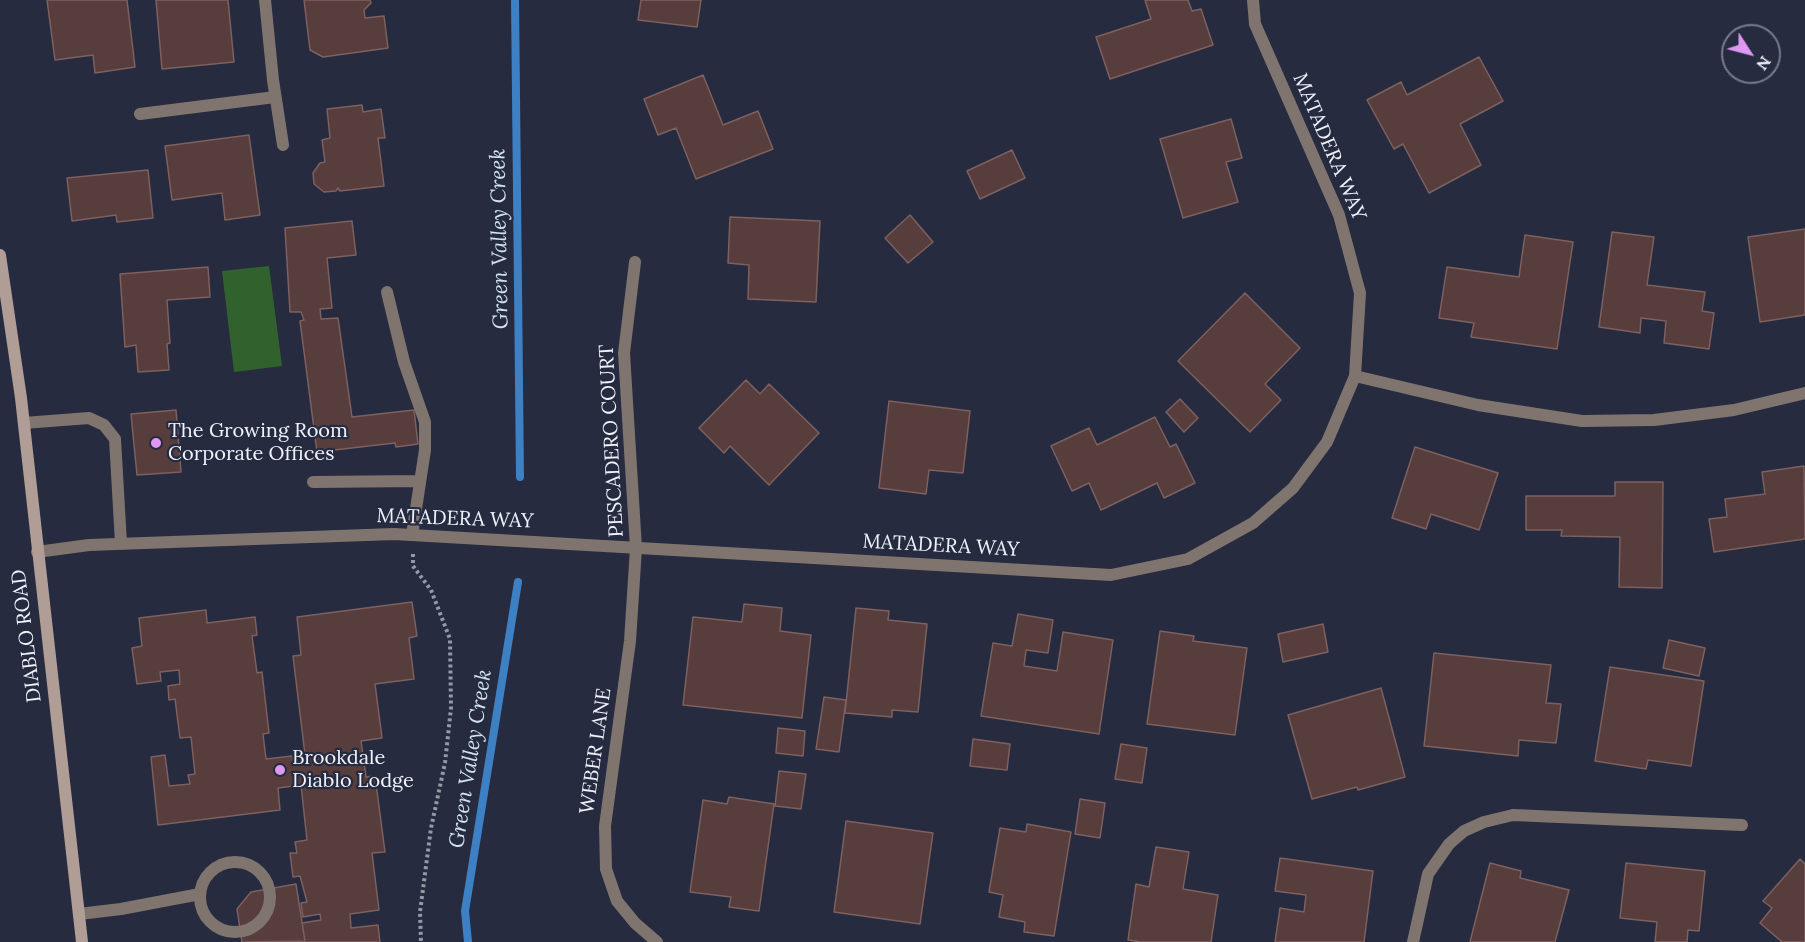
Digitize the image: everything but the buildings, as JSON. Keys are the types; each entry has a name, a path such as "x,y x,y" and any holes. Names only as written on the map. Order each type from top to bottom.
{"street":[{"path":"265,0 275,98 283,145"},
{"name":"MATADERA WAY","path":"37,552 121,543 394,534 1111,575 1188,560 1253,523 1293,488 1327,442 1355,376 1360,293 1339,215 1255,24 1253,0"},
{"path":"140,114 275,98"},
{"name":"DIABLO ROAD","path":"0,255 24,423 82,942"},
{"name":"PESCADERO COURT","path":"635,262 624,354 636,548"},
{"path":"387,292 404,362 426,422 425,450 412,535"},
{"path":"1355,376 1478,405 1582,421 1654,420 1734,410 1805,393"},
{"path":"24,423 89,418 105,424 114,439 121,543"},
{"path":"312,482 420,480"},
{"name":"WEBER LANE","path":"636,548 630,641 605,826 606,869 617,901 635,923 657,942"},
{"path":"1413,942 1428,874 1449,844 1464,831 1484,822 1513,815 1742,825"},
{"path":"231,862 243,863 254,868 267,883 269,891 268,906 263,917 249,929 237,932 225,930 211,922 201,906 200,894 203,883 210,872 219,865 231,862"},
{"path":"79,914 121,909 200,894"}],"path":[{"path":"412,535 413,566 431,590 450,639 452,708 446,763 431,828 420,912 421,942"}],"green space":[{"path":"269,266 282,366 234,372 222,271"}],"waterway":[{"name":"Green Valley Creek","path":"515,0 520,477"},
{"name":"Green Valley Creek","path":"468,942 465,911 518,582"}],"place":[{"name":"The Growing Room Corporate Offices","path":"156,443"},
{"name":"Brookdale Diablo Lodge","path":"280,770"}]}
